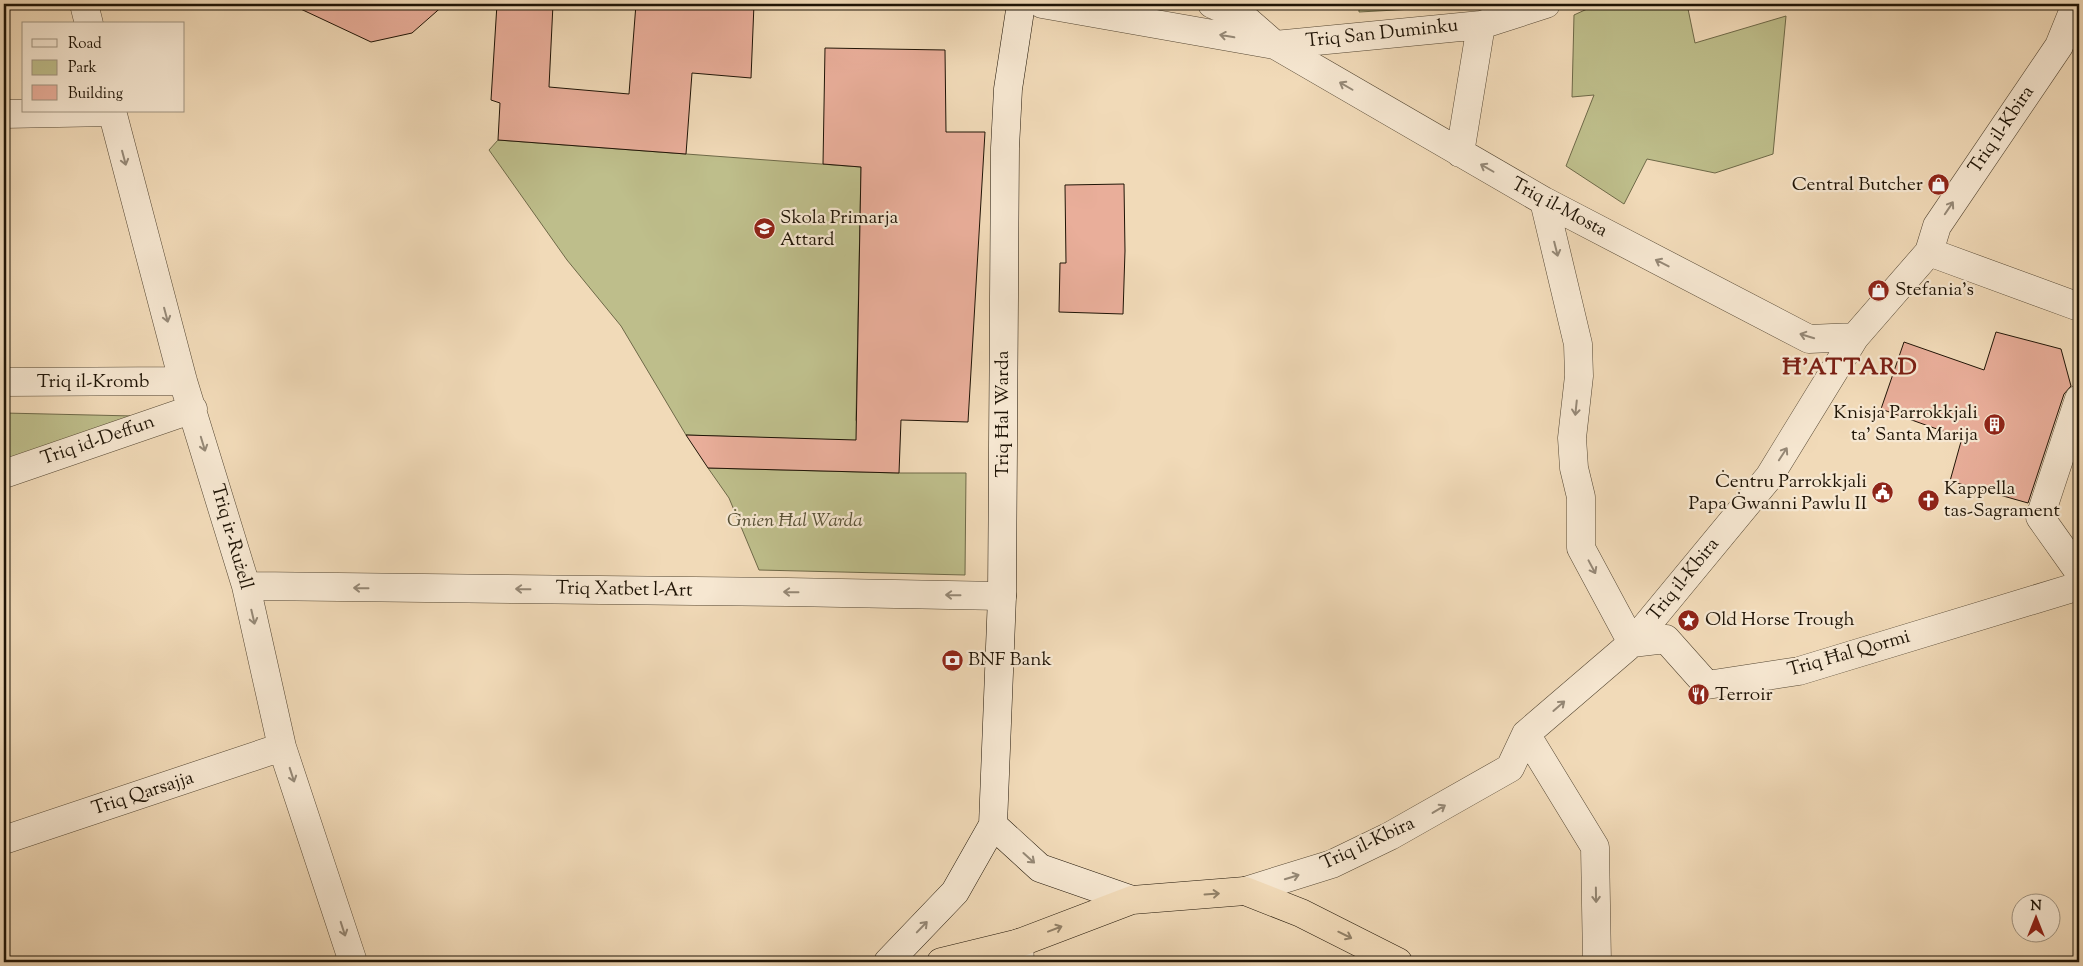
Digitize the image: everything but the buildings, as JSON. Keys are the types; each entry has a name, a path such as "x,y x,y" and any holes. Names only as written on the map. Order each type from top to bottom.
{"highway":[{"path":"941,962 1019,952 1132,900 1245,891 1301,914 1398,962"}],"street":[{"path":"84,4 88,22"},
{"name":"Triq Ħal Warda","path":"888,962 955,892 993,825 1002,596 1005,148 1008,89 1021,4"},
{"name":"Triq il-Mosta","path":"1042,4 1275,45"},
{"name":"Triq il-Mosta","path":"1212,4 1243,17 1275,45 1544,201 1809,339 1855,337"},
{"name":"Triq San Duminku","path":"1275,45 1481,25 1546,4"},
{"name":"Triq il-Kbira","path":"1245,891 1332,864 1414,823 1510,768 1526,734 1632,642 1769,477 1855,337 1929,252 1937,226 2069,49 2076,4"},
{"path":"1460,153 1481,25"},
{"path":"4,114 112,112"},
{"name":"Triq ir-Rużell","path":"112,112 183,381 246,586 282,747 353,962"},
{"path":"1544,201 1578,344 1580,376 1572,438 1574,468 1581,497 1581,548 1632,642"},
{"path":"1929,252 2079,307"},
{"name":"Triq il-Kromb","path":"4,382 183,381"},
{"path":"2079,399 2040,517 2079,572"},
{"name":"Triq id-Deffun","path":"4,474 192,409"},
{"name":"Triq Xatbet l-Art","path":"246,586 1002,596"},
{"name":"Triq Ħal Qormi","path":"1632,642 1666,639 1707,685 1799,670 2079,586"},
{"path":"1526,734 1595,847 1597,962"},
{"name":"Triq Qarsajja","path":"4,840 282,747"},
{"path":"993,825 1040,868 1132,900"}],"green space":[{"path":"1359,4 1505,4 1359,12"},
{"path":"1598,4 1687,4 1695,43 1786,16 1773,154 1715,173 1647,159 1624,204 1566,166 1594,95 1572,97 1574,15"},
{"path":"498,140 861,167 856,420 863,441 686,435 621,326 567,260 489,150"},
{"path":"4,413 134,416 4,460"},
{"name":"Ġnien Ħal Warda","path":"708,468 966,473 965,575 759,570 729,498"}],"place":[{"name":"Central Butcher","path":"1939,185"},
{"name":"Skola Primarja Attard","path":"764,229"},
{"name":"Stefania's","path":"1879,290"},
{"name":"Knisja Parrokkjali ta' Santa Marija","path":"1994,424"},
{"name":"Ċentru Parrokkjali Papa Ġwanni Pawlu II","path":"1883,493"},
{"name":"Kappella tas-Sagrament","path":"1928,500"},
{"name":"Old Horse Trough","path":"1689,620"},
{"name":"BNF Bank","path":"952,660"},
{"name":"Terroir","path":"1699,695"}],"district":[{"name":"Ħ'ATTARD","path":"1850,368"}]}
